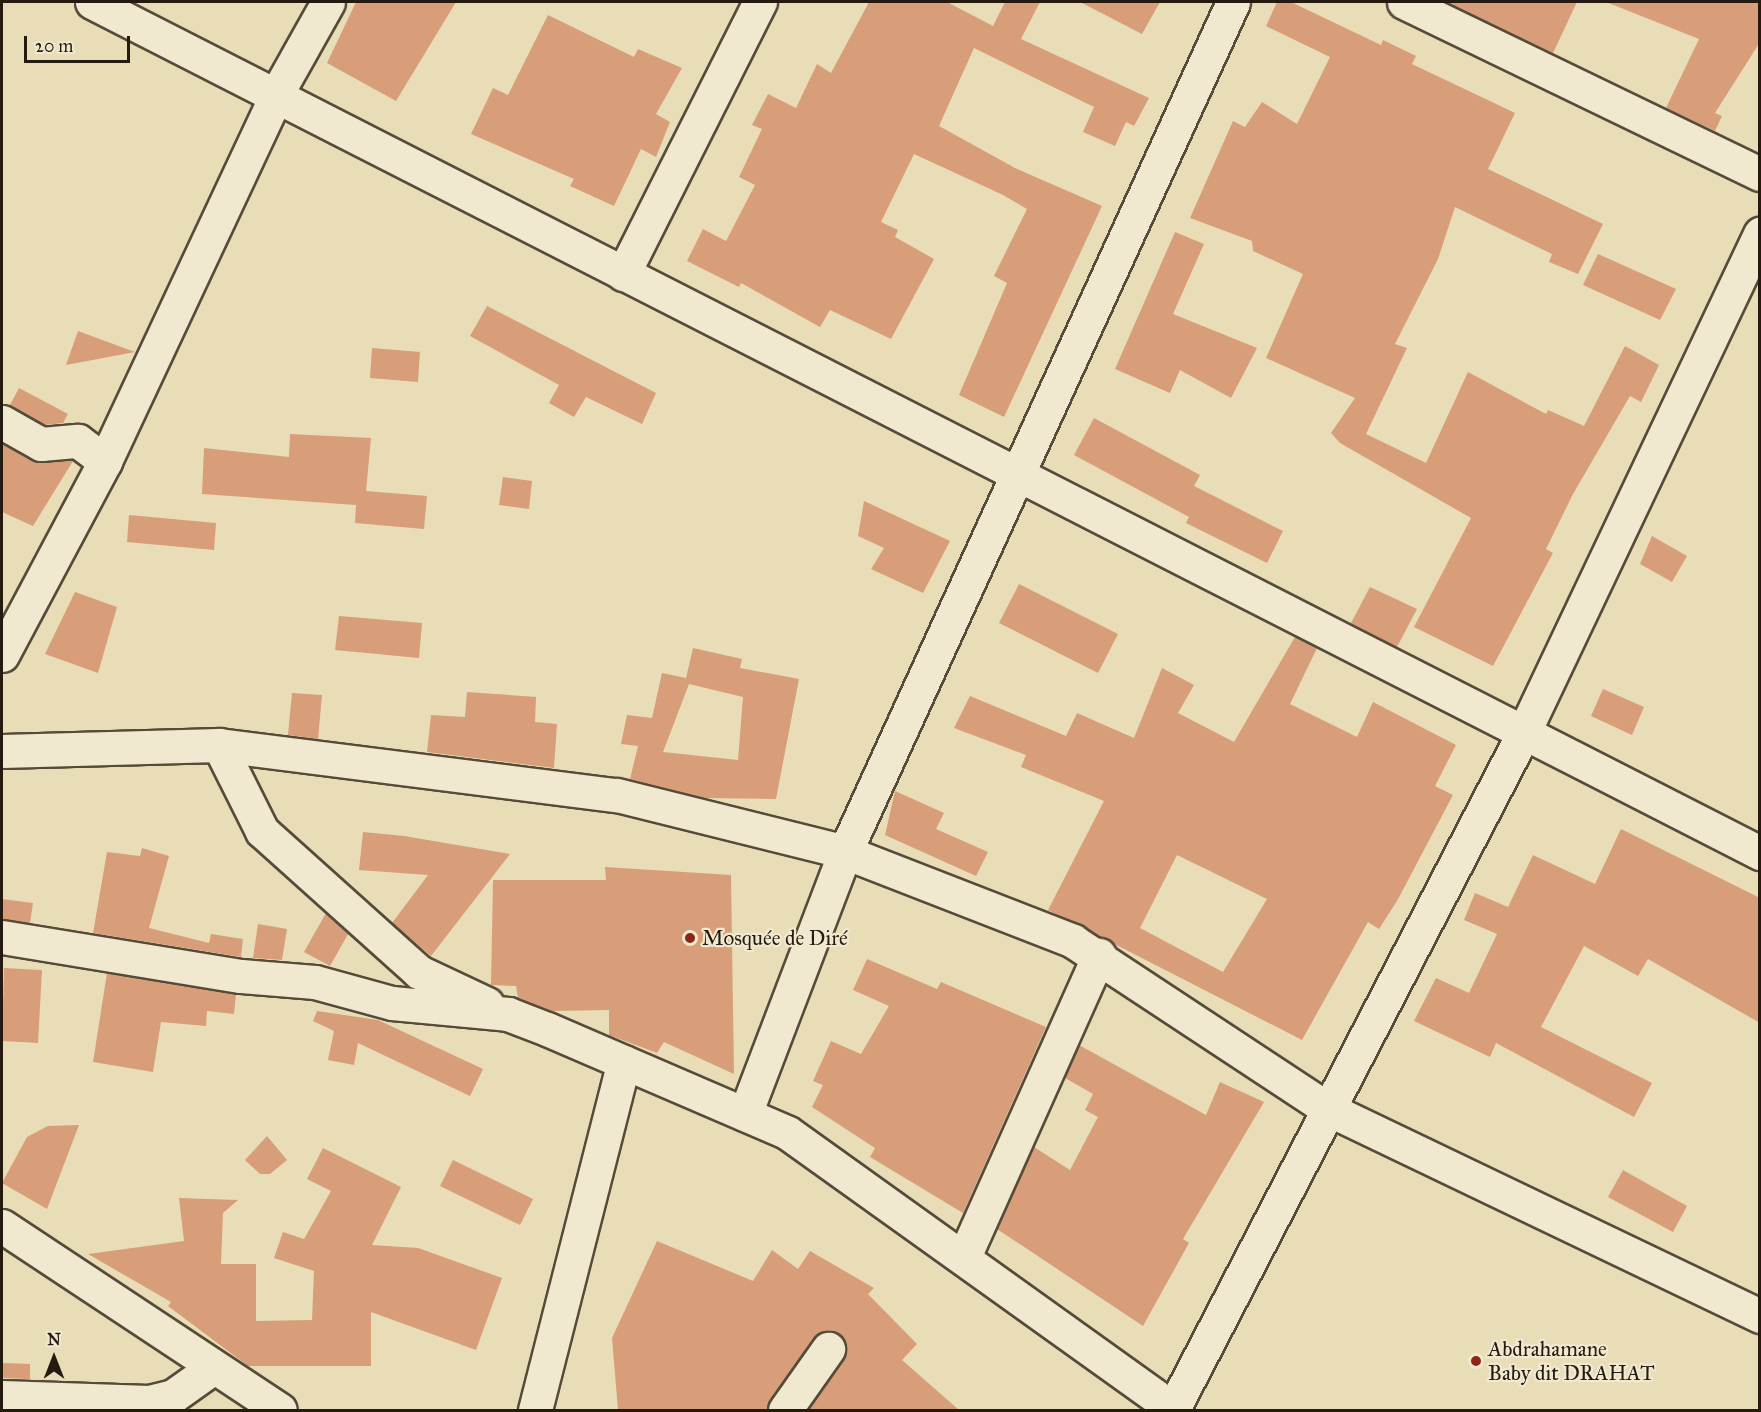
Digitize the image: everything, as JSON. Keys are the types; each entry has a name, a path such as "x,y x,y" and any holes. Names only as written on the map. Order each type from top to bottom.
{"street":[{"path":"92,2 277,93 623,274 1522,736 1760,853"},
{"path":"2,655 105,461 277,93 328,2"},
{"path":"623,274 760,2"},
{"path":"745,1114 844,852 1020,478 1233,2"},
{"path":"1404,2 1760,174"},
{"path":"219,745 262,831 342,906 419,972 508,1014 788,1133 964,1257 1174,1410 1522,736 1760,234"},
{"path":"2,422 41,444 78,441 105,461"},
{"path":"2,751 219,745 617,795 844,852 1100,955 1328,1109 1760,1317"},
{"path":"2,937 241,976 315,982 392,1003 508,1014"},
{"path":"964,1257 1100,955"},
{"path":"536,1410 624,1062"},
{"path":"2,1226 280,1410"},
{"path":"785,1410 828,1349"},
{"path":"2,1397 149,1402 173,1396 214,1367"}],"building":[{"path":"356,2 456,2 396,101 327,63"},
{"path":"869,2 947,2 993,26 1005,2 1040,2 1021,39 1149,98 1134,126 1126,122 1115,146 1083,132 1094,107 974,48 939,126 1015,168 1102,206 1004,417 959,395 1007,283 994,276 1027,209 1003,195 914,154 881,222 898,230 895,237 934,259 891,339 830,310 820,327 741,283 739,287 687,261 703,229 726,241 755,185 739,177 762,129 752,125 768,94 796,108 817,64 831,73"},
{"path":"1080,2 1160,2 1142,34"},
{"path":"1277,2 1291,2 1381,45 1383,40 1416,56 1412,64 1515,113 1488,169 1603,224 1578,274 1549,262 1552,254 1455,207 1438,259 1395,344 1407,348 1366,434 1426,463 1468,372 1546,414 1548,410 1584,426 1625,346 1659,365 1641,402 1630,396 1573,494 1546,549 1553,553 1493,666 1414,627 1471,518 1340,443 1331,433 1355,398 1266,358 1303,274 1253,251 1252,241 1190,218 1233,121 1245,127 1262,102 1297,124 1330,57 1266,26"},
{"path":"1446,2 1577,2 1553,53"},
{"path":"1606,2 1760,2 1760,42 1715,113 1722,116 1715,131 1666,108 1699,39"},
{"path":"548,15 634,57 638,49 682,68 656,114 670,122 656,157 641,149 614,206 570,186 574,179 471,134 493,88 508,95"},
{"path":"1175,232 1204,244 1173,314 1257,348 1231,398 1180,370 1170,393 1115,369"},
{"path":"1598,254 1676,289 1660,320 1583,285"},
{"path":"487,306 656,393 642,424 586,397 574,417 549,403 559,385 470,336"},
{"path":"78,331 135,352 66,365"},
{"path":"372,348 420,352 418,382 370,378"},
{"path":"19,388 68,414 63,423 45,425 10,405"},
{"path":"1094,418 1200,475 1194,486 1283,531 1267,563 1186,523 1189,517 1074,455"},
{"path":"290,434 371,438 366,491 427,496 424,529 355,523 356,505 202,494 204,448 289,457"},
{"path":"2,443 32,461 73,461 33,526 2,512"},
{"path":"503,477 532,481 529,509 499,505"},
{"path":"864,501 950,541 923,593 871,569 884,548 858,536"},
{"path":"129,515 216,523 214,550 127,542"},
{"path":"1652,536 1687,556 1672,582 1640,564"},
{"path":"1019,584 1118,634 1098,673 999,623"},
{"path":"1370,587 1417,609 1397,647 1351,623"},
{"path":"75,592 117,607 98,673 45,654"},
{"path":"339,616 422,623 419,658 335,650"},
{"path":"1295,637 1317,648 1290,704 1357,737 1373,702 1456,745 1435,786 1453,795 1397,901 1379,929 1368,922 1302,1040 1048,910 1104,801 1021,767 1026,755 954,728 970,696 1066,736 1077,713 1134,738 1162,668 1194,685 1178,713 1234,742","holes":["1177,855 1267,899 1223,972 1140,928"]},
{"path":"693,648 742,659 740,668 799,679 776,799 705,798 630,779 638,746 621,744 627,715 652,718 662,673 686,678","holes":["689,684 743,697 738,760 663,752"]},
{"path":"1603,689 1644,707 1632,735 1591,716"},
{"path":"467,692 536,697 535,722 557,724 554,768 427,752 431,715 465,717"},
{"path":"292,693 322,695 318,739 288,735"},
{"path":"895,791 944,813 936,829 988,852 976,876 885,835"},
{"path":"1621,829 1760,898 1760,1023 1648,959 1638,976 1584,946 1541,1027 1652,1083 1634,1117 1496,1043 1490,1057 1414,1021 1436,978 1469,993 1497,934 1464,920 1475,893 1508,907 1533,855 1595,884"},
{"path":"363,832 404,836 510,854 431,956 392,923 428,875 359,870"},
{"path":"142,848 169,856 149,928 209,943 211,934 243,939 241,957 93,933 107,852 140,856"},
{"path":"605,867 731,875 734,1074 664,1042 657,1053 609,1035 609,1010 552,1011 518,998 516,986 491,985 493,880 606,880"},
{"path":"2,899 33,903 30,923 2,919"},
{"path":"326,913 348,934 330,966 304,952"},
{"path":"258,924 287,929 282,960 253,958"},
{"path":"867,959 937,989 941,982 1046,1027 963,1213 870,1157 875,1148 812,1107 823,1085 813,1081 831,1041 861,1054 889,1006 853,990"},
{"path":"4,968 42,970 38,1043 2,1041"},
{"path":"107,973 236,994 234,1014 207,1011 206,1026 161,1022 153,1072 93,1062"},
{"path":"317,1011 378,1020 483,1069 470,1096 358,1043 354,1065 328,1060 334,1031 313,1021"},
{"path":"1079,1045 1206,1115 1220,1082 1264,1102 1183,1239 1189,1243 1143,1326 997,1229 1034,1147 1070,1170 1098,1117 1085,1110 1093,1094 1065,1078"},
{"path":"79,1125 47,1209 2,1183 27,1137 48,1126"},
{"path":"267,1136 287,1160 270,1174 260,1174 245,1160"},
{"path":"323,1148 401,1187 372,1245 418,1248 502,1278 476,1350 371,1312 371,1366 248,1366 168,1306 171,1302 88,1254 184,1241 179,1198 238,1200 223,1213 221,1264 256,1264 256,1321 312,1320 314,1271 274,1258 283,1232 304,1239 331,1191 307,1179"},
{"path":"453,1160 533,1199 520,1225 440,1186"},
{"path":"1623,1170 1687,1206 1673,1232 1608,1197"},
{"path":"657,1241 753,1281 772,1250 798,1269 810,1251 874,1288 868,1294 917,1344 902,1360 959,1410 808,1410 847,1351 839,1334 829,1330 813,1338 767,1410 618,1410 612,1338"},
{"path":"2,1363 30,1364 30,1379 2,1378"}],"place":[{"name":"Mosquée de Diré","path":"690,938"},
{"name":"Abdrahamane Baby dit DRAHAT","path":"1476,1361"}]}
